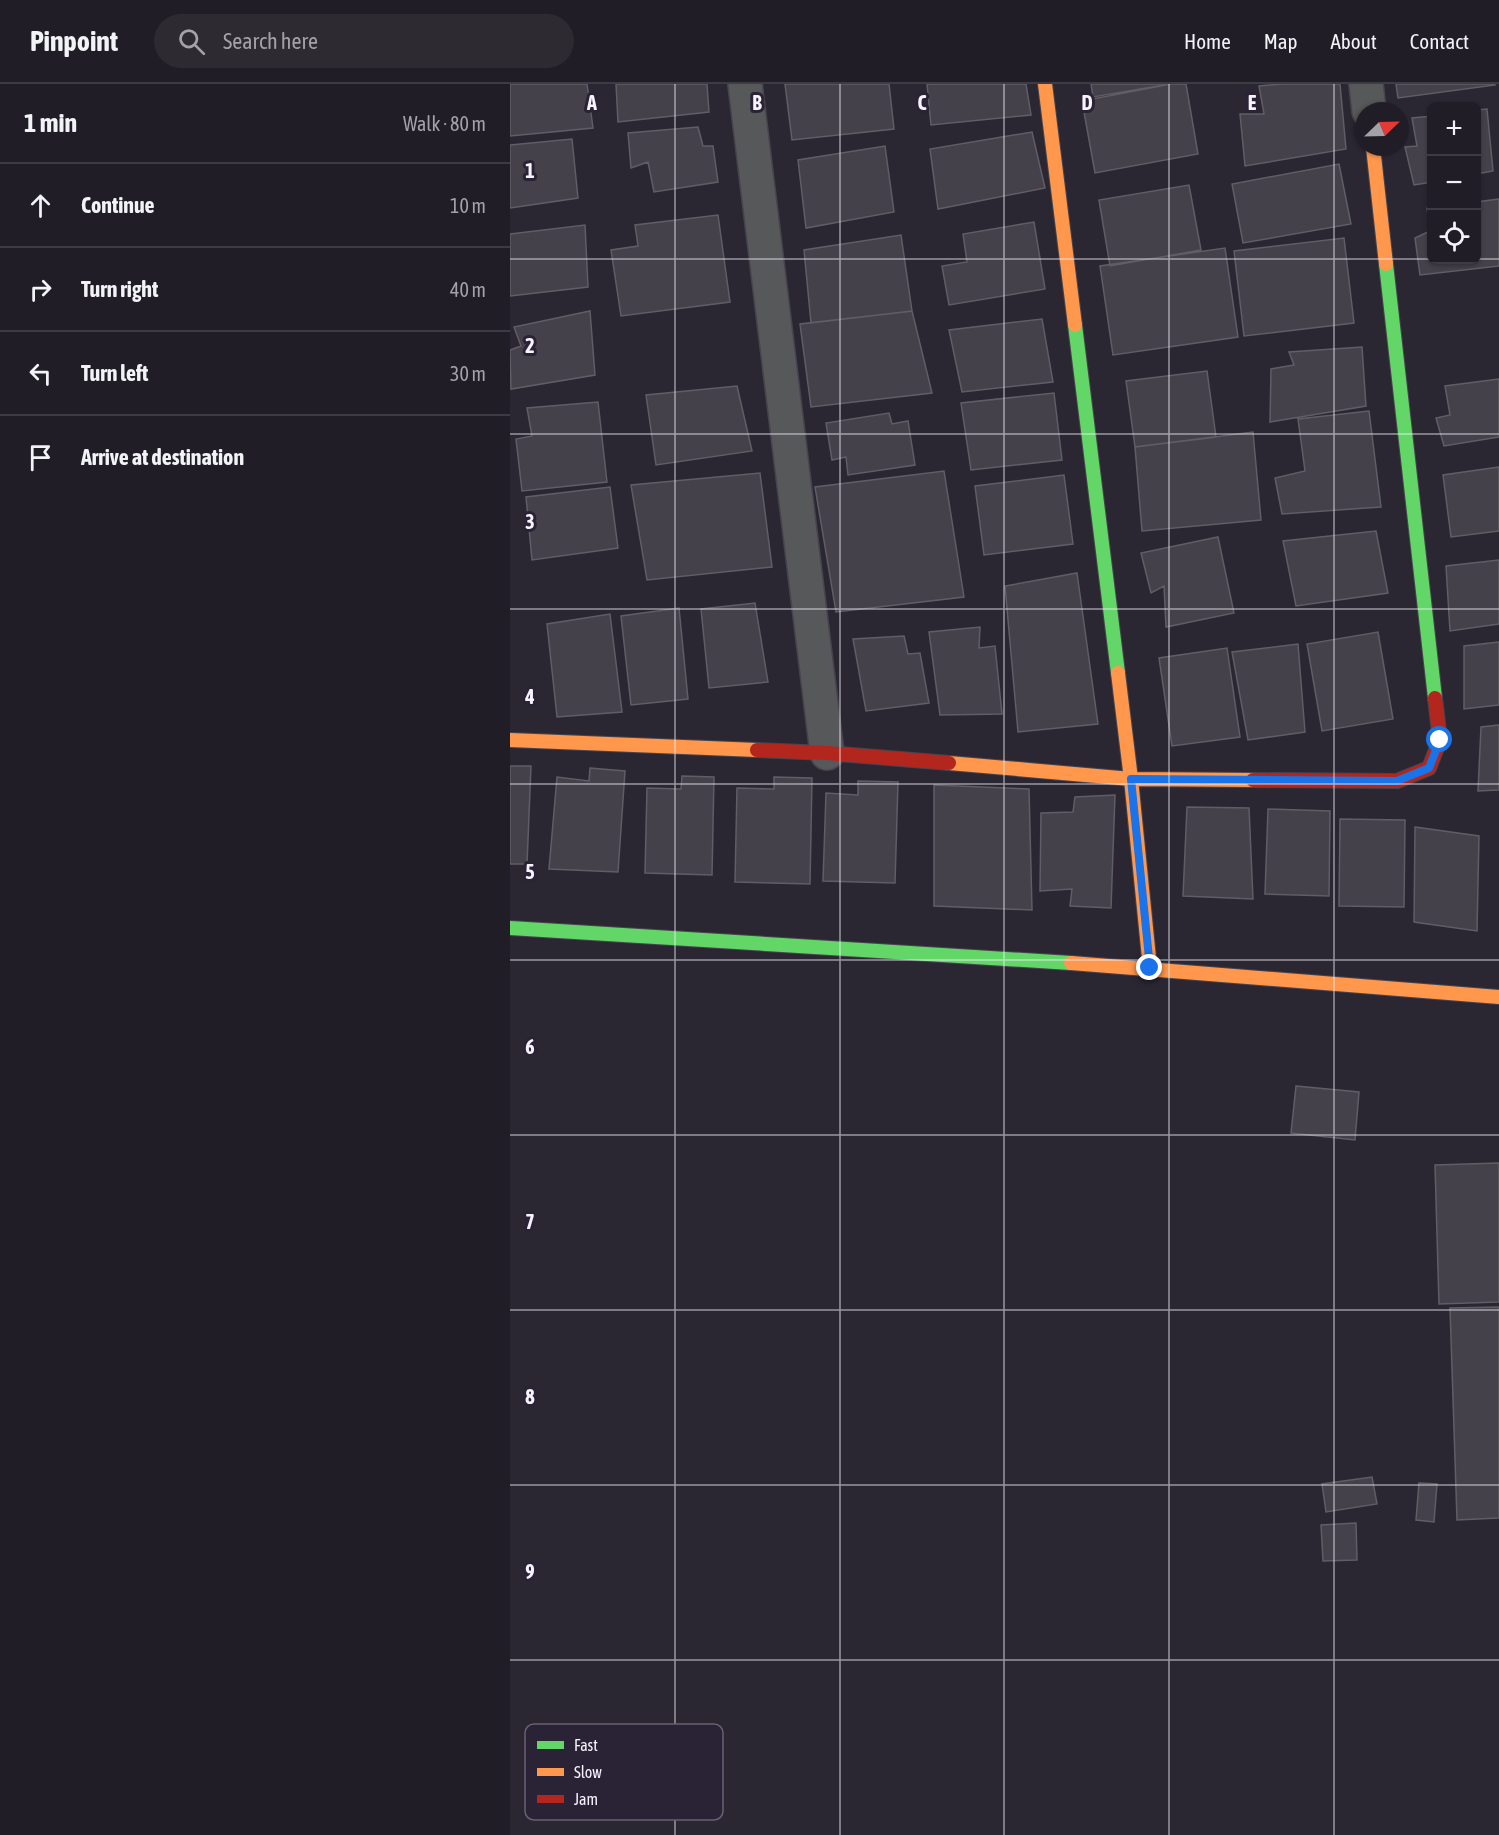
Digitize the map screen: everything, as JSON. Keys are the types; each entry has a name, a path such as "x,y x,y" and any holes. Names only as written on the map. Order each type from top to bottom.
{"street":[{"path":"745,84 827,753"},
{"path":"1044,84 1131,779 1150,968"},
{"path":"1366,84 1368,102"},
{"path":"511,735 827,753 1131,779 1397,781 1429,768 1440,740 1374,156"},
{"path":"510,928 1150,968 1499,997"}],"building":[{"path":"510,84 587,84 593,128 510,136"},
{"path":"616,84 707,84 709,112 618,122"},
{"path":"785,84 889,84 894,129 792,140"},
{"path":"927,84 1026,84 1031,115 931,125"},
{"path":"1091,84 1170,84 1093,97"},
{"path":"1171,84 1186,84 1198,154 1095,173 1082,101"},
{"path":"1340,84 1346,149 1245,166 1240,114 1264,114 1259,86"},
{"path":"1396,84 1494,84 1495,85 1398,98"},
{"path":"1487,109 1493,171 1481,173 1481,156 1481,110"},
{"path":"1427,116 1427,183 1414,185 1407,156 1409,156 1409,147 1417,146 1412,118"},
{"path":"698,127 703,146 713,146 718,182 654,192 648,162 631,168 628,133"},
{"path":"1032,132 1045,188 938,209 930,149"},
{"path":"572,139 578,198 510,208 510,145"},
{"path":"885,146 894,212 806,228 798,160"},
{"path":"1339,164 1351,224 1243,243 1232,184"},
{"path":"1189,185 1201,250 1110,266 1099,200"},
{"path":"1499,199 1499,266 1420,275 1415,238 1427,232 1427,264 1481,264 1481,201"},
{"path":"718,215 730,302 621,316 611,250 638,246 635,225"},
{"path":"1034,222 1045,289 949,305 942,266 967,262 963,234"},
{"path":"585,225 588,287 510,296 510,234"},
{"path":"901,235 912,311 811,323 804,250"},
{"path":"1344,238 1354,323 1244,336 1234,251"},
{"path":"1225,248 1238,337 1113,355 1100,266"},
{"path":"590,311 595,375 511,389 510,350 521,346 514,327"},
{"path":"912,311 932,393 811,407 800,324"},
{"path":"1042,319 1053,382 962,392 949,330"},
{"path":"1362,347 1366,406 1270,422 1271,369 1294,365 1289,352"},
{"path":"1207,371 1216,437 1135,447 1126,381"},
{"path":"1499,379 1499,437 1444,446 1436,418 1450,415 1445,386"},
{"path":"737,386 752,451 656,465 646,395"},
{"path":"1054,393 1062,460 971,470 961,403"},
{"path":"598,402 607,482 522,491 516,439 532,436 527,408"},
{"path":"1369,411 1381,507 1282,514 1275,478 1305,471 1298,419"},
{"path":"889,413 892,424 908,421 915,465 848,475 846,457 832,460 826,423"},
{"path":"1253,432 1261,520 1142,531 1135,447"},
{"path":"1499,467 1499,531 1451,537 1443,475"},
{"path":"944,471 964,597 836,612 815,487"},
{"path":"760,473 772,567 647,580 631,485"},
{"path":"1064,475 1073,544 984,555 975,486"},
{"path":"610,487 618,548 532,560 526,497"},
{"path":"1376,531 1388,593 1296,606 1283,541"},
{"path":"1218,537 1234,613 1166,627 1164,586 1151,593 1141,553"},
{"path":"1499,560 1499,624 1450,631 1446,566"},
{"path":"1077,573 1098,724 1018,732 1005,586"},
{"path":"755,603 768,682 709,688 701,609"},
{"path":"679,608 688,699 631,705 621,616"},
{"path":"610,614 622,712 557,717 547,624"},
{"path":"980,627 979,648 995,646 1002,714 940,715 929,632"},
{"path":"1378,632 1393,719 1322,731 1307,644"},
{"path":"904,636 908,654 920,653 929,703 866,711 853,639"},
{"path":"1499,642 1499,705 1464,709 1464,646"},
{"path":"1298,644 1305,732 1248,740 1232,652"},
{"path":"1227,648 1240,737 1172,746 1159,658"},
{"path":"1499,725 1499,790 1478,791 1481,727"},
{"path":"510,766 531,766 527,864 510,864"},
{"path":"590,768 625,771 618,872 549,869 557,777 589,781"},
{"path":"682,776 714,777 712,875 645,873 647,788 681,789"},
{"path":"774,777 812,778 810,884 735,882 737,788 774,789"},
{"path":"858,781 898,782 895,883 823,881 826,793 858,795"},
{"path":"934,785 1029,789 1032,910 934,906"},
{"path":"1115,795 1111,908 1070,906 1072,889 1040,891 1041,813 1073,812 1075,797"},
{"path":"1187,807 1249,808 1253,899 1183,896"},
{"path":"1268,809 1330,811 1329,896 1265,894"},
{"path":"1340,819 1405,820 1404,907 1339,906"},
{"path":"1415,827 1479,836 1477,931 1414,922"},
{"path":"1296,1086 1359,1092 1355,1140 1291,1133"},
{"path":"1499,1163 1499,1302 1439,1304 1435,1165"},
{"path":"1499,1307 1499,1518 1457,1520 1450,1308"},
{"path":"1372,1477 1377,1504 1326,1512 1322,1484"},
{"path":"1419,1483 1437,1484 1434,1522 1416,1520"},
{"path":"1356,1523 1357,1560 1323,1561 1321,1525"}],"traffic: fast":[{"path":"1386,264 1435,698"},
{"path":"1075,325 1118,673"},
{"path":"510,928 1071,963"}],"traffic: slow":[{"path":"1045,84 1075,325"},
{"path":"1374,156 1386,264"},
{"path":"1118,673 1150,968"},
{"path":"510,740 757,750"},
{"path":"949,763 1131,779 1253,780"},
{"path":"1071,963 1499,997"}],"traffic: jam":[{"path":"1253,780 1397,781 1429,768 1440,740 1435,698"},
{"path":"757,750 949,763"}],"route":[{"path":"1150,968 1131,779 1397,781 1429,768 1440,740"}]}
